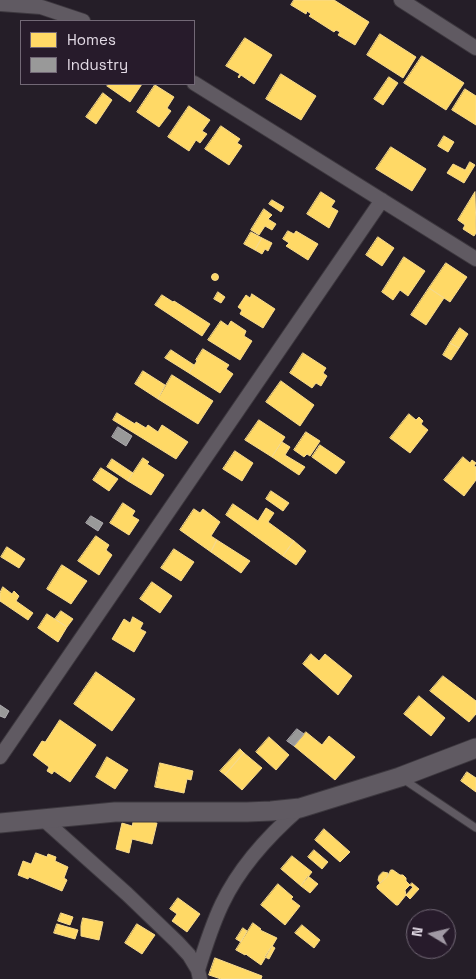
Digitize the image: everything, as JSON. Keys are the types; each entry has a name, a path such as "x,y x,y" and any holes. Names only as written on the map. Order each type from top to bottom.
{"street":[{"path":"401,0 476,48"},
{"path":"0,4 45,3 81,20"},
{"path":"195,84 476,259"},
{"path":"0,757 382,200"},
{"path":"0,823 115,812 247,812 300,808 400,778 476,748"},
{"path":"199,974 210,931 222,903 238,876 257,850 277,828 300,808"},
{"path":"0,816 19,821"},
{"path":"43,819 127,894 177,942 188,955 199,974"}],"lane":[{"path":"400,778 476,828"}],"building: Homes":[{"path":"294,0 334,0 369,22 355,45 338,35 340,32 336,30 334,32 309,16 311,14 307,11 306,14 291,5"},
{"path":"380,34 416,57 403,78 367,55"},
{"path":"245,38 272,55 254,84 241,75 239,78 240,74 226,66"},
{"path":"422,56 464,83 446,110 404,83"},
{"path":"281,74 316,96 301,120 266,99"},
{"path":"389,77 398,83 383,105 374,99"},
{"path":"108,85 141,85 130,102"},
{"path":"155,85 174,97 167,108 171,111 159,127 137,112"},
{"path":"465,89 476,96 476,125 452,110"},
{"path":"103,93 112,100 96,124 86,117"},
{"path":"189,106 210,120 202,131 207,134 200,143 196,140 189,151 168,137"},
{"path":"221,126 240,139 237,143 242,146 229,165 205,149"},
{"path":"444,136 454,142 448,152 438,146"},
{"path":"391,147 426,169 412,191 376,169"},
{"path":"470,162 475,165 464,183 447,173 453,164 465,170"},
{"path":"321,192 335,201 331,207 338,211 329,228 307,214"},
{"path":"475,192 476,233 474,236 463,229 465,225 458,220"},
{"path":"272,200 284,207 281,212 269,204"},
{"path":"264,209 272,215 268,219 276,224 272,230 265,226 259,235 251,230"},
{"path":"288,231 294,234 296,231 318,244 308,260 286,246 289,243 283,239"},
{"path":"251,232 262,238 255,250 244,244"},
{"path":"378,237 394,248 382,266 366,255"},
{"path":"262,238 272,243 268,251 265,249 262,254 255,250"},
{"path":"404,257 425,271 408,296 400,290 393,300 382,292"},
{"path":"446,263 467,277 450,302 429,288"},
{"path":"215,273 219,277 215,281 211,277"},
{"path":"429,288 444,298 426,325 411,315"},
{"path":"218,292 225,297 221,303 214,299"},
{"path":"252,294 275,309 263,328 240,314 242,310 238,307 246,295 250,298"},
{"path":"162,295 210,324 202,336 155,305"},
{"path":"221,321 228,326 231,321 246,331 244,336 252,341 240,360 208,340"},
{"path":"460,328 468,334 459,348 450,343"},
{"path":"450,343 459,348 451,360 443,355"},
{"path":"203,349 229,365 226,369 233,374 220,393 189,373"},
{"path":"171,350 194,365 189,373 165,358"},
{"path":"303,353 326,368 323,373 327,376 321,386 316,383 312,388 290,373"},
{"path":"143,371 165,385 158,399 135,384"},
{"path":"172,375 213,401 198,424 158,399"},
{"path":"281,381 314,405 300,426 266,402"},
{"path":"117,413 135,424 136,422 146,428 148,425 158,432 162,425 188,442 176,459 113,420"},
{"path":"409,414 416,420 419,417 423,421 421,424 428,430 410,453 390,438"},
{"path":"259,420 285,437 272,457 245,440"},
{"path":"306,432 320,441 310,456 307,454 304,457 294,450"},
{"path":"282,442 290,447 285,455 305,467 299,475 272,457"},
{"path":"320,445 345,462 336,474 312,457"},
{"path":"235,451 253,463 242,481 223,469"},
{"path":"463,457 470,463 472,460 476,463 474,466 476,467 476,480 464,496 444,480"},
{"path":"143,458 149,462 147,464 164,475 151,495 128,481"},
{"path":"112,459 133,473 128,481 107,467"},
{"path":"101,468 118,479 109,491 93,480"},
{"path":"271,491 289,503 283,511 266,499"},
{"path":"123,503 135,511 132,516 139,520 129,535 110,523"},
{"path":"233,504 258,521 266,508 274,513 268,522 294,541 283,556 226,515"},
{"path":"194,509 200,513 203,509 220,522 211,536 217,540 211,552 180,530"},
{"path":"96,536 109,545 106,550 112,555 99,575 78,561"},
{"path":"217,540 250,561 241,573 211,552"},
{"path":"294,541 306,551 296,565 283,556"},
{"path":"7,547 25,559 19,568 1,557"},
{"path":"174,549 194,562 181,581 161,568"},
{"path":"62,565 87,581 71,604 47,589"},
{"path":"152,582 172,596 160,613 140,599"},
{"path":"3,587 12,594 14,591 19,596 16,601 33,613 28,620 0,601 0,593"},
{"path":"61,611 73,619 67,627 55,619"},
{"path":"47,614 67,627 58,642 38,628"},
{"path":"133,617 143,623 140,629 146,632 134,652 112,639 124,619 130,623"},
{"path":"311,654 319,661 325,654 352,676 338,695 303,664"},
{"path":"96,672 135,699 112,731 74,704"},
{"path":"443,676 476,701 476,714 469,722 430,691"},
{"path":"419,696 445,718 431,736 404,714"},
{"path":"60,720 96,745 70,782 54,771 52,774 47,771 49,767 33,755 42,741 45,742"},
{"path":"306,732 322,745 329,736 355,757 335,780 294,746"},
{"path":"269,737 289,755 276,770 256,752"},
{"path":"240,749 244,753 225,775 220,771"},
{"path":"244,753 262,768 242,790 225,775"},
{"path":"107,757 128,770 115,789 96,777"},
{"path":"160,763 193,771 191,780 187,779 184,793 155,787"},
{"path":"467,772 476,778 476,792 461,781"},
{"path":"134,818 157,823 152,844 132,839 129,853 116,849 122,823 132,826"},
{"path":"324,829 350,852 340,862 315,840"},
{"path":"314,850 328,862 322,869 308,857"},
{"path":"36,853 47,857 48,854 56,857 55,861 68,867 64,878 67,880 62,891 29,877 28,879 18,875 23,861 31,864"},
{"path":"292,856 312,872 301,886 281,869"},
{"path":"391,870 403,875 410,885 405,890 406,895 398,905 377,888"},
{"path":"383,872 388,873 387,877 380,883 378,880 379,876"},
{"path":"308,876 318,884 310,893 301,886"},
{"path":"412,883 419,889 410,899 406,895 413,887 410,885"},
{"path":"278,884 300,906 285,925 261,905"},
{"path":"178,898 200,914 187,932 172,921 177,914 170,909"},
{"path":"61,913 73,917 70,925 58,921"},
{"path":"83,918 103,922 99,940 81,936"},
{"path":"253,923 260,930 277,938 261,965 246,954 236,950"},
{"path":"57,924 78,930 75,939 54,933"},
{"path":"137,924 155,935 142,954 125,943"},
{"path":"302,925 320,940 314,948 295,933"},
{"path":"243,928 247,931 241,942 236,939"},
{"path":"272,946 275,948 269,959 265,957"},
{"path":"215,958 262,976 261,979 221,979 209,975"}],"building: Industry":[{"path":"118,427 132,436 126,446 112,437"},
{"path":"91,516 103,523 98,531 86,523"},
{"path":"0,705 9,711 5,718 0,716"},
{"path":"297,729 304,734 294,746 287,741"}]}
